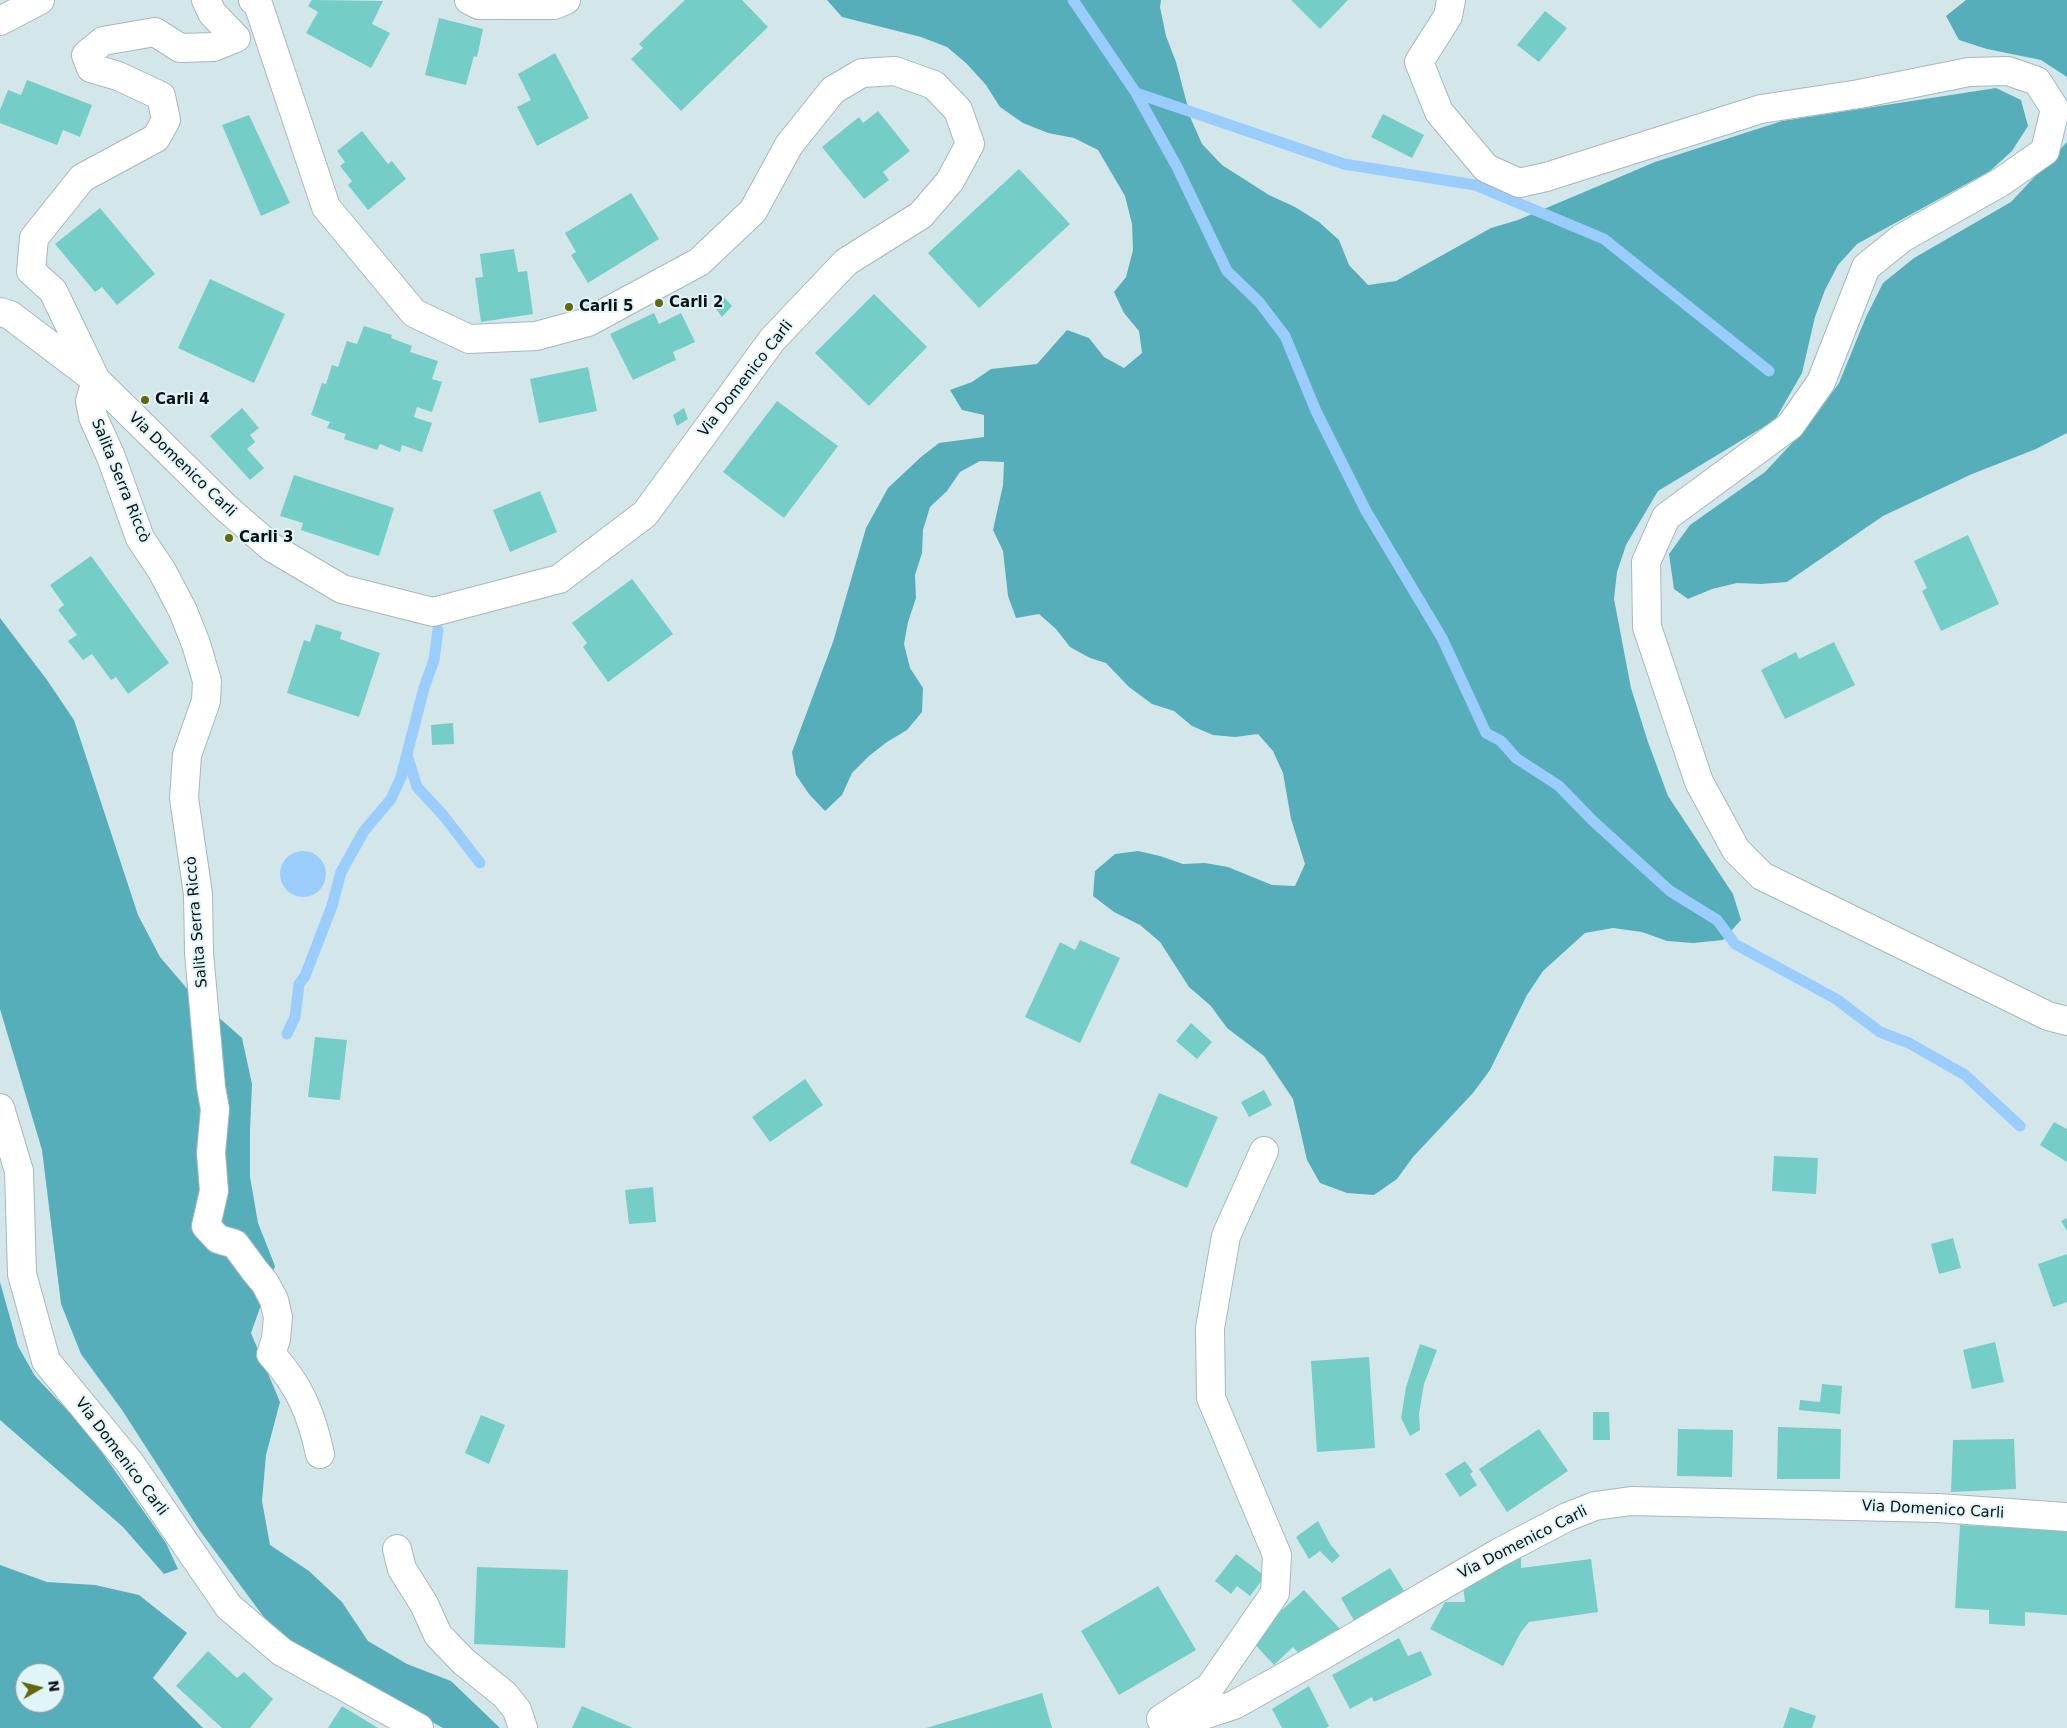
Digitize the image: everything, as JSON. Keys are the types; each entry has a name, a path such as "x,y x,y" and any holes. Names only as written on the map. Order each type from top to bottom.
{"street":[{"path":"0,21 40,0"},
{"path":"96,380 53,291 31,271 34,238 82,178 156,138 166,120 161,96 118,76 91,68 86,55 103,41 155,32 180,48 213,47 236,38 212,12 206,0"},
{"name":"Via Domenico Carli","path":"0,312 10,315 96,380 224,506 271,547 342,588 433,612 559,579 645,514 772,340 846,262 921,215 950,181 970,144 958,110 934,85 895,71 862,73 832,90 789,145 754,212 700,262 588,322 536,336 469,339 414,313 326,207 258,4 253,0"},
{"path":"469,0 479,5 554,5 566,0"},
{"path":"1451,0 1448,16 1419,62 1438,112 1486,168 1519,182 1546,177 1761,109 1859,94 1969,72 2008,71 2037,81 2054,110 2045,151 2001,182 1902,238 1866,267 1821,382 1790,426 1666,517 1646,562 1647,627 1699,782 1736,850 1762,876 2048,1016 2067,1021"},
{"name":"Salita Serra Riccò","path":"96,380 90,401 93,417 140,538 162,571 183,610 207,681 206,701 187,755 184,798 198,894 199,953 211,1087 215,1108 211,1153 214,1191 206,1226 218,1239 235,1244 254,1271 265,1282 274,1300 278,1318 276,1339 271,1354 286,1371 305,1402 314,1423 320,1454"},
{"name":"Via Domenico Carli","path":"0,1108 19,1171 22,1274 46,1361 130,1463 229,1607 282,1652 419,1728"},
{"path":"1147,1728 1210,1687 1275,1593 1277,1555 1211,1398 1210,1328 1226,1236 1264,1151"},
{"name":"Via Domenico Carli","path":"1164,1728 1234,1705 1500,1552 1567,1517 1595,1506 1631,1501 1938,1508 2067,1517"},
{"path":"397,1549 402,1569 412,1588 424,1604 438,1635 463,1661 505,1695 517,1710 523,1728"}],"shaded area":[{"path":"827,0 1161,0 1160,7 1166,36 1176,62 1191,119 1202,144 1222,165 1269,195 1295,207 1319,222 1339,240 1349,265 1368,285 1396,281 1491,228 1518,220 1655,162 1782,121 1996,88 2021,100 2028,126 2012,151 1990,171 1857,244 1838,265 1825,290 1815,317 1802,373 1775,420 1658,491 1626,545 1617,572 1614,599 1631,688 1668,796 1733,894 1741,920 1723,940 1693,943 1667,941 1642,932 1613,928 1585,933 1543,971 1527,995 1490,1070 1473,1093 1413,1157 1397,1179 1374,1195 1347,1193 1320,1183 1307,1160 1293,1099 1264,1056 1227,1028 1211,1006 1189,987 1160,942 1140,925 1114,912 1093,896 1095,871 1115,854 1138,851 1183,864 1205,863 1228,867 1272,885 1295,886 1305,864 1291,819 1283,773 1273,751 1258,734 1235,737 1213,735 1192,726 1174,711 1152,704 1129,687 1106,663 1090,658 1070,647 1056,629 1039,614 1016,618 1008,596 1003,551 993,530 1003,485 1004,462 980,461 960,472 947,491 930,507 923,530 922,553 915,575 916,598 908,622 904,644 910,668 923,688 922,712 907,730 869,756 852,773 842,795 825,811 809,794 796,775 792,752 833,642 866,528 888,488 939,443 984,437 984,415 962,410 950,390 972,382 991,369 1037,364 1067,330 1089,338 1104,357 1124,368 1142,353 1139,331 1124,313 1114,292 1126,277 1133,250 1132,224 1125,196 1098,150 1074,138 1048,133 1023,123 1000,107 986,85 967,64 947,47 921,37 842,17"},
{"path":"1966,0 2067,0 2067,77 2041,60 1987,49 1959,40 1946,16"},
{"path":"2067,142 2067,433 2036,449 1972,474 1883,516 1787,582 1737,583 1712,589 1688,599 1674,589 1669,554 1690,525 1765,472 1808,426 1839,383 1866,317 1883,283 1914,258 2011,202"},
{"path":"0,618 47,680 74,720 138,915 160,957 190,992 242,1038 252,1084 250,1177 258,1223 275,1266 251,1333 280,1402 266,1455 262,1501 270,1545 309,1571 342,1602 368,1641 407,1664 451,1681 500,1728 443,1728 305,1651 272,1628 200,1531 122,1410 81,1354 61,1304 42,1150 0,1009"},
{"path":"303,851 316,855 322,861 326,874 322,887 316,893 303,897 290,893 284,887 280,874 284,861 290,855"},
{"path":"0,1282 18,1346 35,1376 86,1430 166,1543 178,1569 164,1574 123,1527 0,1420"},
{"path":"0,1565 47,1582 95,1585 139,1595 187,1633 153,1678 203,1728 0,1728"}],"building":[{"path":"312,0 383,1 372,24 390,33 371,68 306,33 318,12 308,6"},
{"path":"685,0 742,0 768,27 681,111 631,59 643,48 639,44"},
{"path":"1291,0 1348,0 1320,29"},
{"path":"1545,11 1567,28 1539,62 1517,45"},
{"path":"439,18 483,29 477,57 474,56 466,85 425,75"},
{"path":"555,53 589,118 537,146 517,107 531,100 518,74"},
{"path":"27,80 92,105 80,137 63,130 57,145 0,123 0,110 8,90 21,95"},
{"path":"878,111 910,151 883,172 889,180 864,199 822,147 859,117 863,123"},
{"path":"1383,114 1424,135 1412,158 1371,137"},
{"path":"249,115 290,203 261,216 222,125"},
{"path":"362,131 388,164 392,161 406,179 368,210 348,185 352,181 340,166 345,162 337,151"},
{"path":"1019,169 1070,224 979,308 928,253"},
{"path":"631,193 659,239 588,283 571,255 576,252 565,233"},
{"path":"100,208 155,274 117,305 102,287 95,292 55,244"},
{"path":"514,249 518,272 527,271 533,314 481,322 475,278 483,277 480,254"},
{"path":"210,279 285,314 254,383 178,348"},
{"path":"874,294 927,347 869,406 815,353"},
{"path":"724,297 732,306 722,317 714,306"},
{"path":"654,313 659,324 681,313 695,342 673,352 676,360 633,380 610,334"},
{"path":"364,326 392,335 391,338 412,346 410,352 438,361 432,379 442,382 432,412 417,407 414,417 432,423 422,452 402,445 400,452 380,444 377,450 344,439 346,434 327,428 330,422 311,415 322,383 326,384 332,365 338,367 347,341 357,344"},
{"path":"588,367 597,411 539,423 530,379"},
{"path":"777,401 838,446 784,518 723,472"},
{"path":"242,408 259,428 250,435 255,442 247,449 264,468 250,480 210,436"},
{"path":"684,408 688,419 677,426 673,415"},
{"path":"294,475 394,508 379,556 301,530 303,523 280,516"},
{"path":"540,491 557,532 510,552 493,510"},
{"path":"1968,535 1999,604 1941,631 1922,591 1927,588 1914,561"},
{"path":"91,556 169,663 128,694 116,677 111,680 92,654 83,660 68,641 77,635 58,610 64,605 50,585"},
{"path":"632,579 673,634 608,682 583,647 587,643 572,623"},
{"path":"316,624 342,632 340,639 380,653 359,717 287,693 304,640 310,642"},
{"path":"1834,642 1855,685 1785,719 1761,670 1796,652 1799,659"},
{"path":"453,723 454,744 432,745 431,725"},
{"path":"1080,940 1120,958 1080,1043 1025,1017 1060,942 1075,950"},
{"path":"1191,1023 1212,1042 1197,1059 1176,1041"},
{"path":"315,1037 347,1040 340,1100 308,1097"},
{"path":"805,1079 823,1105 770,1142 752,1117"},
{"path":"1264,1090 1272,1105 1249,1117 1241,1102"},
{"path":"1159,1093 1218,1117 1187,1188 1130,1163"},
{"path":"2054,1122 2067,1129 2067,1162 2040,1145"},
{"path":"1774,1156 1818,1158 1816,1194 1772,1191"},
{"path":"653,1187 656,1222 629,1224 625,1190"},
{"path":"2067,1218 2067,1231 2061,1221"},
{"path":"1953,1238 1961,1268 1939,1274 1931,1244"},
{"path":"2067,1254 2067,1302 2053,1307 2038,1264"},
{"path":"1995,1342 2004,1382 1972,1389 1963,1350"},
{"path":"1420,1344 1437,1350 1424,1384 1419,1414 1420,1430 1410,1436 1401,1418 1406,1387"},
{"path":"1369,1357 1375,1448 1317,1452 1311,1361"},
{"path":"1822,1384 1842,1386 1840,1414 1799,1410 1800,1400 1820,1402"},
{"path":"1593,1412 1609,1412 1610,1440 1593,1440"},
{"path":"481,1415 505,1425 489,1464 465,1453"},
{"path":"1778,1427 1841,1429 1840,1479 1777,1479"},
{"path":"1539,1429 1568,1471 1507,1512 1479,1469"},
{"path":"1678,1429 1733,1430 1732,1477 1677,1476"},
{"path":"2014,1439 2016,1489 1951,1492 1953,1440"},
{"path":"1465,1461 1473,1472 1470,1474 1477,1485 1460,1497 1445,1474"},
{"path":"1318,1521 1330,1544 1340,1556 1332,1563 1320,1551 1309,1559 1296,1537"},
{"path":"1960,1525 2067,1531 2067,1615 2025,1612 2025,1626 1989,1624 1989,1610 1955,1608"},
{"path":"1521,1552 1521,1568 1591,1559 1598,1612 1529,1622 1521,1632 1503,1666 1430,1629 1445,1602 1465,1602 1463,1585"},
{"path":"1236,1554 1265,1576 1250,1596 1237,1586 1231,1594 1215,1581"},
{"path":"477,1567 568,1570 565,1648 474,1644"},
{"path":"1390,1568 1406,1594 1356,1624 1341,1598"},
{"path":"1158,1586 1196,1650 1119,1695 1081,1631"},
{"path":"1304,1590 1340,1629 1323,1646 1304,1659 1293,1647 1274,1665 1250,1639"},
{"path":"1399,1638 1408,1656 1421,1651 1432,1675 1374,1702 1372,1697 1350,1709 1332,1675"},
{"path":"208,1651 237,1678 244,1672 273,1699 250,1728 222,1728 176,1686"},
{"path":"1309,1686 1329,1726 1326,1728 1282,1728 1272,1709"},
{"path":"1042,1693 1052,1728 926,1728 980,1712"},
{"path":"342,1706 378,1728 328,1728"},
{"path":"582,1706 633,1728 572,1728"},
{"path":"1790,1707 1816,1716 1812,1728 1783,1728"}],"waterway":[{"path":"1073,0 1136,93 1177,167 1227,271 1259,302 1285,336 1316,411 1366,511 1442,638 1486,733 1501,741 1516,758 1559,786 1592,820 1670,891 1717,920 1735,944 1836,999 1880,1032 1909,1043 1965,1075 2020,1126"},
{"path":"1136,93 1344,164 1475,185 1604,239 1769,371"},
{"path":"287,1034 295,1017 299,984 305,976 332,906 341,872 364,831 391,799 401,777 424,688 434,660 438,630"},
{"path":"407,755 417,787 443,815 480,863"}],"place":[{"name":"Carli 2","path":"659,303"},
{"name":"Carli 5","path":"569,307"},
{"name":"Carli 4","path":"145,400"},
{"name":"Carli 3","path":"229,538"}]}
